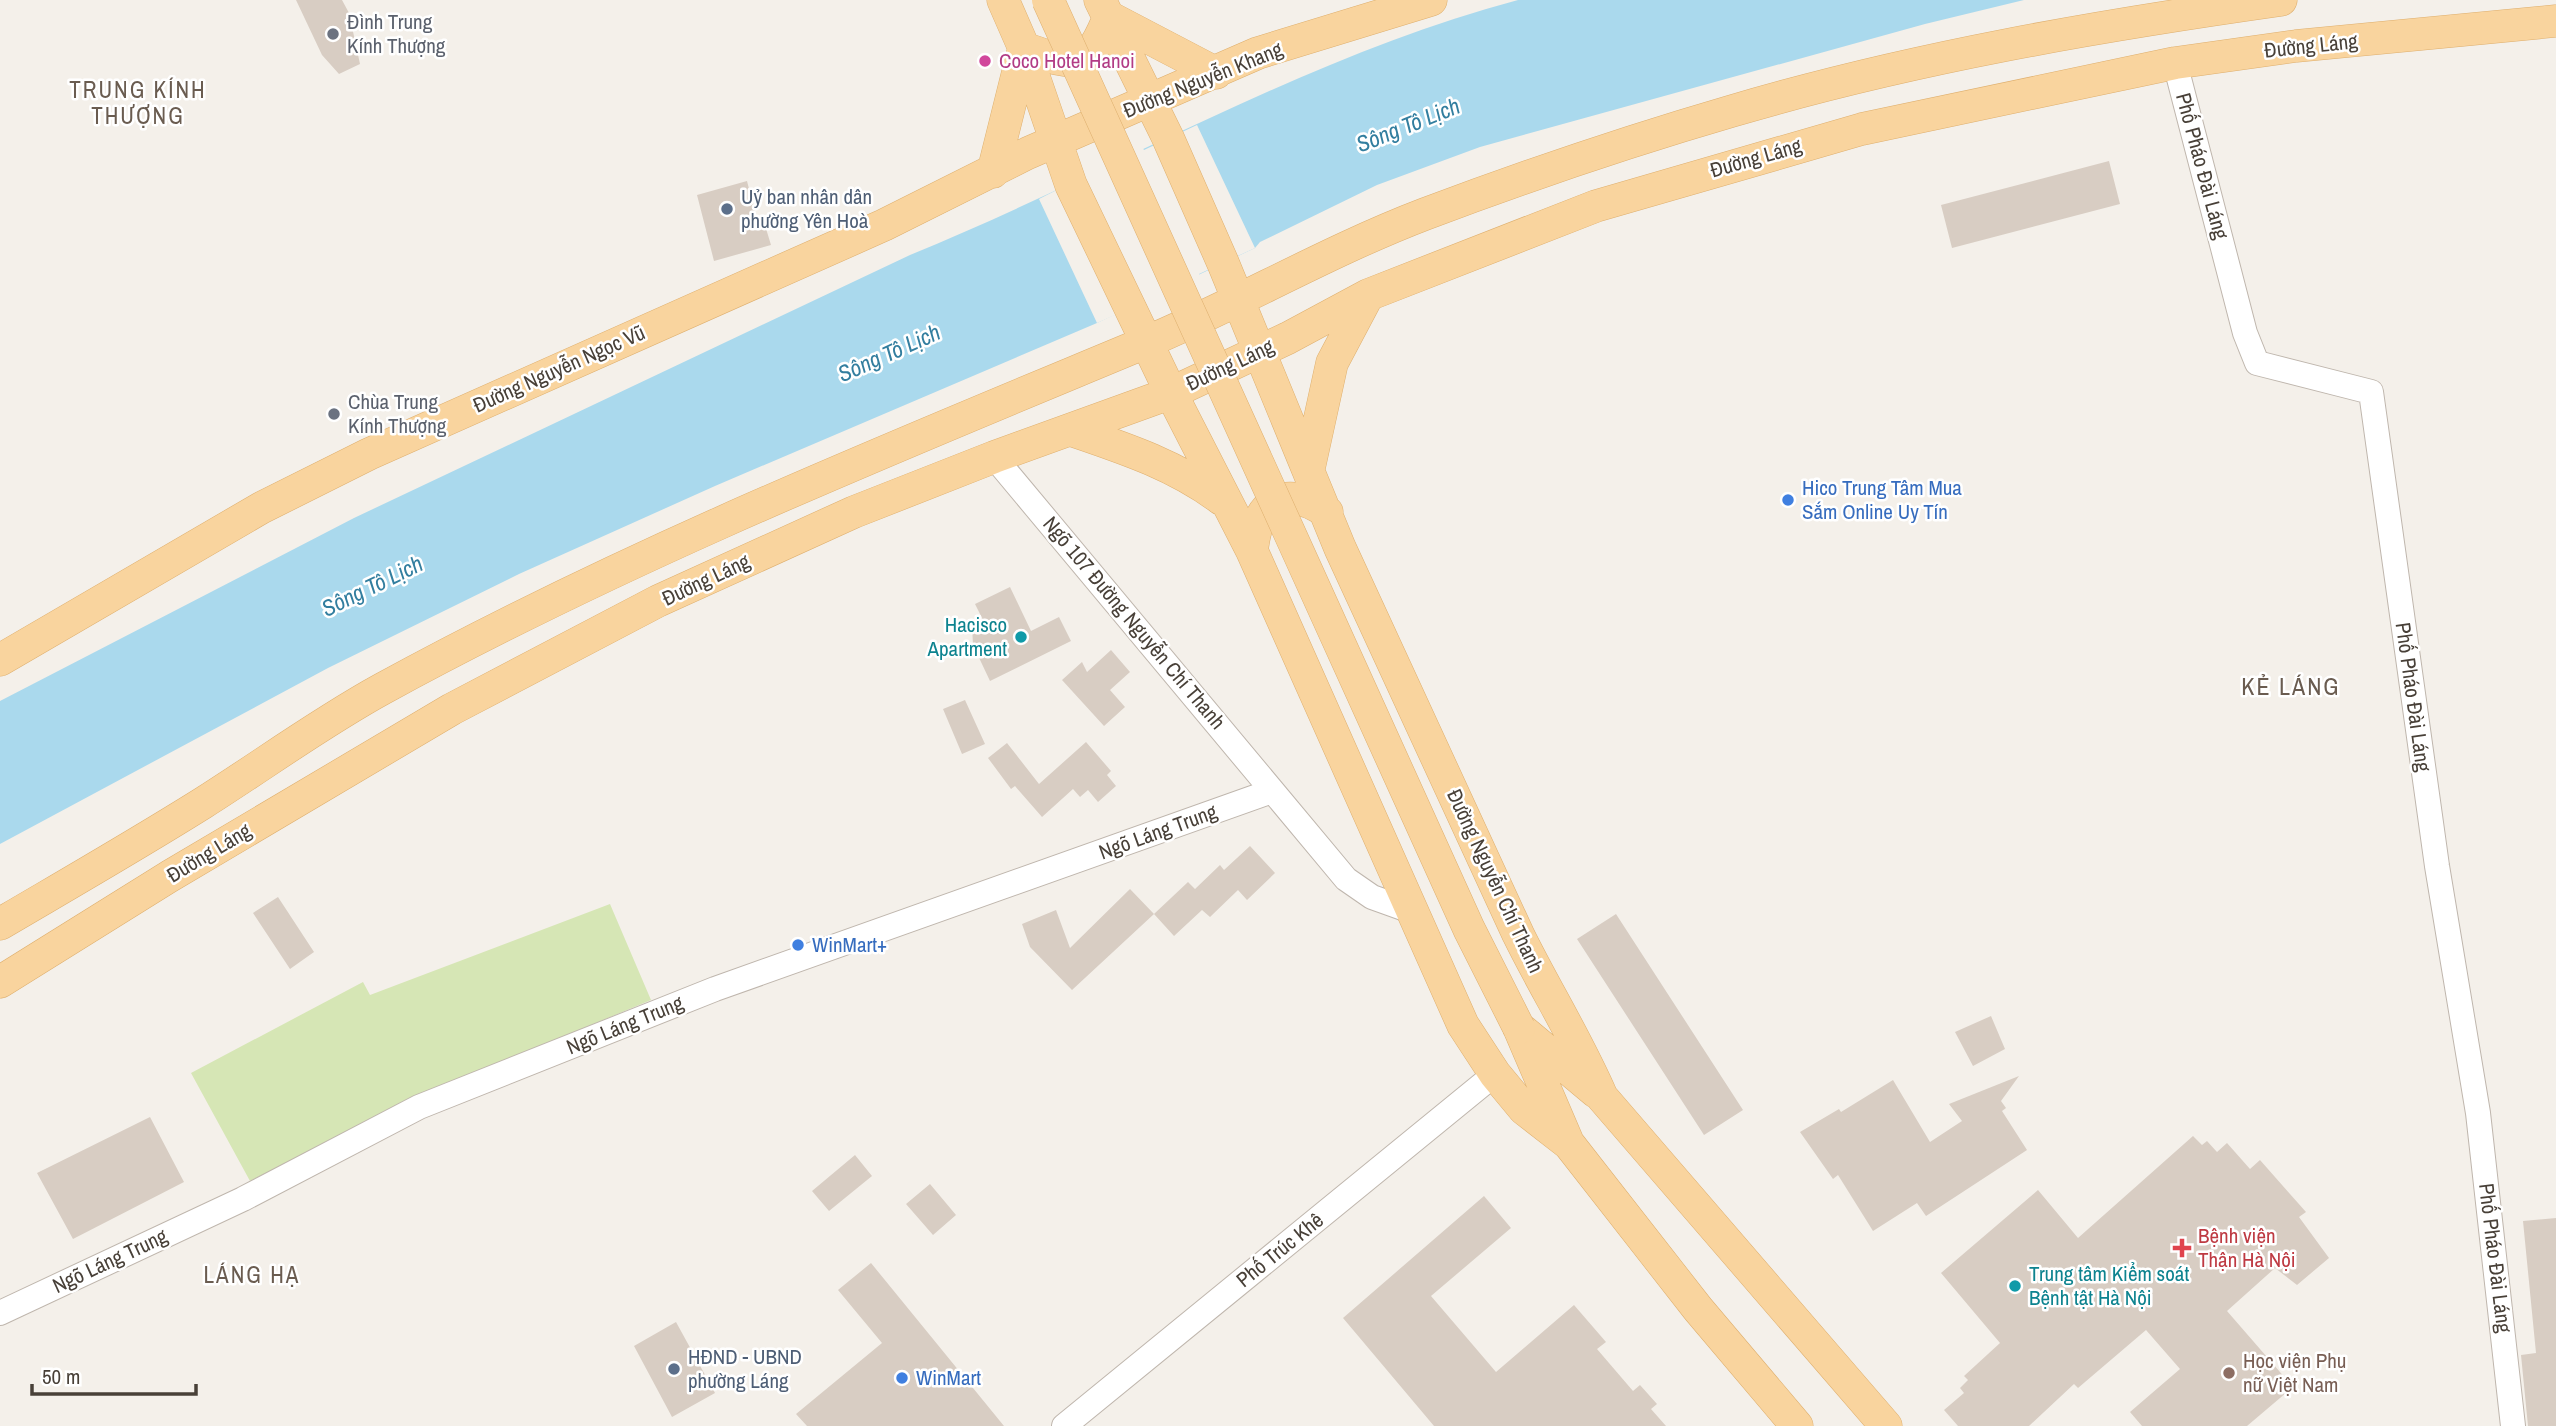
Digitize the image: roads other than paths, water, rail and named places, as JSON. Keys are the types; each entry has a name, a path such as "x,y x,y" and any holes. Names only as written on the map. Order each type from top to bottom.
{"main road":[{"path":"1003,0 1024,48 1071,185 1171,393 1252,551 1463,1026 1495,1074 1524,1109 1569,1144 1698,1309 1797,1426"},
{"path":"1048,0 1469,929 1519,1028 1569,1144"},
{"name":"Đường Nguyễn Khang","path":"1056,142 1258,53 1431,0"},
{"path":"0,924 197,807 375,693 638,559 865,457 1146,342 1418,217 1581,159 1736,109 2011,44 2148,19 2281,0"},
{"path":"1024,48 1056,60 1073,62 1083,58 1100,42 1105,8 1216,73"},
{"name":"Đường Nguyễn Chí Thanh","path":"1105,8 1151,100 1223,263 1340,548 1548,996 1583,1052 1602,1097 1886,1426"},
{"name":"Đường Láng","path":"0,982 170,876 452,709 568,646 854,512 994,457 1171,393 1368,295 1596,206 1862,128 2175,63 2297,46 2556,21"},
{"path":"993,172 1024,48"},
{"name":"Đường Nguyễn Ngọc Vũ","path":"0,660 261,508 369,454 884,225 1056,142"},
{"path":"1581,159 1596,206"},
{"path":"1309,468 1332,363 1368,295"},
{"path":"1071,430 1121,446 1192,477 1228,504"},
{"path":"1252,551 1254,529 1273,504 1294,497 1307,499 1327,512"},
{"path":"1519,1028 1602,1097"}],"street":[{"name":"Phố Pháo Đài Láng","path":"2175,63 2245,333 2257,363 2371,392 2437,866 2478,1113 2512,1426"},
{"name":"Ngõ 107 Đường Nguyễn Chí Thanh","path":"994,457 1346,879 1372,897 1411,911"},
{"name":"Ngõ Láng Trung","path":"0,1313 243,1199 419,1107 715,989 1272,790"},
{"name":"Phố Trúc Khê","path":"1064,1426 1495,1074"}],"water":[{"name":"Sông Tô Lịch","path":"1518,0 2024,0 1925,24 1480,147 1377,185 1260,242 1255,248 1097,323 715,486 519,574 328,668 0,844 0,701 354,518 910,255 1362,52 1439,24"}],"place":[{"name":"Đình Trung Kính Thượng","path":"333,34"},
{"name":"Coco Hotel Hanoi","path":"985,61"},
{"name":"Uỷ ban nhân dân phường Yên Hoà","path":"727,209"},
{"name":"Chùa Trung Kính Thượng","path":"334,414"},
{"name":"Hico Trung Tâm Mua Sắm Online Uy Tín","path":"1788,500"},
{"name":"Hacisco Apartment","path":"1021,637"},
{"name":"WinMart+","path":"798,945"},
{"name":"Bệnh viện Thận Hà Nội","path":"2182,1248"},
{"name":"Trung tâm Kiểm soát Bệnh tật Hà Nội","path":"2015,1286"},
{"name":"HĐND - UBND phường Láng","path":"674,1369"},
{"name":"Học viện Phụ nữ Việt Nam","path":"2229,1373"},
{"name":"WinMart","path":"902,1378"}],"district":[{"name":"TRUNG KÍNH THƯỢNG","path":"138,103"},
{"name":"KẺ LÁNG","path":"2291,687"},
{"name":"LÁNG HẠ","path":"252,1275"}]}
